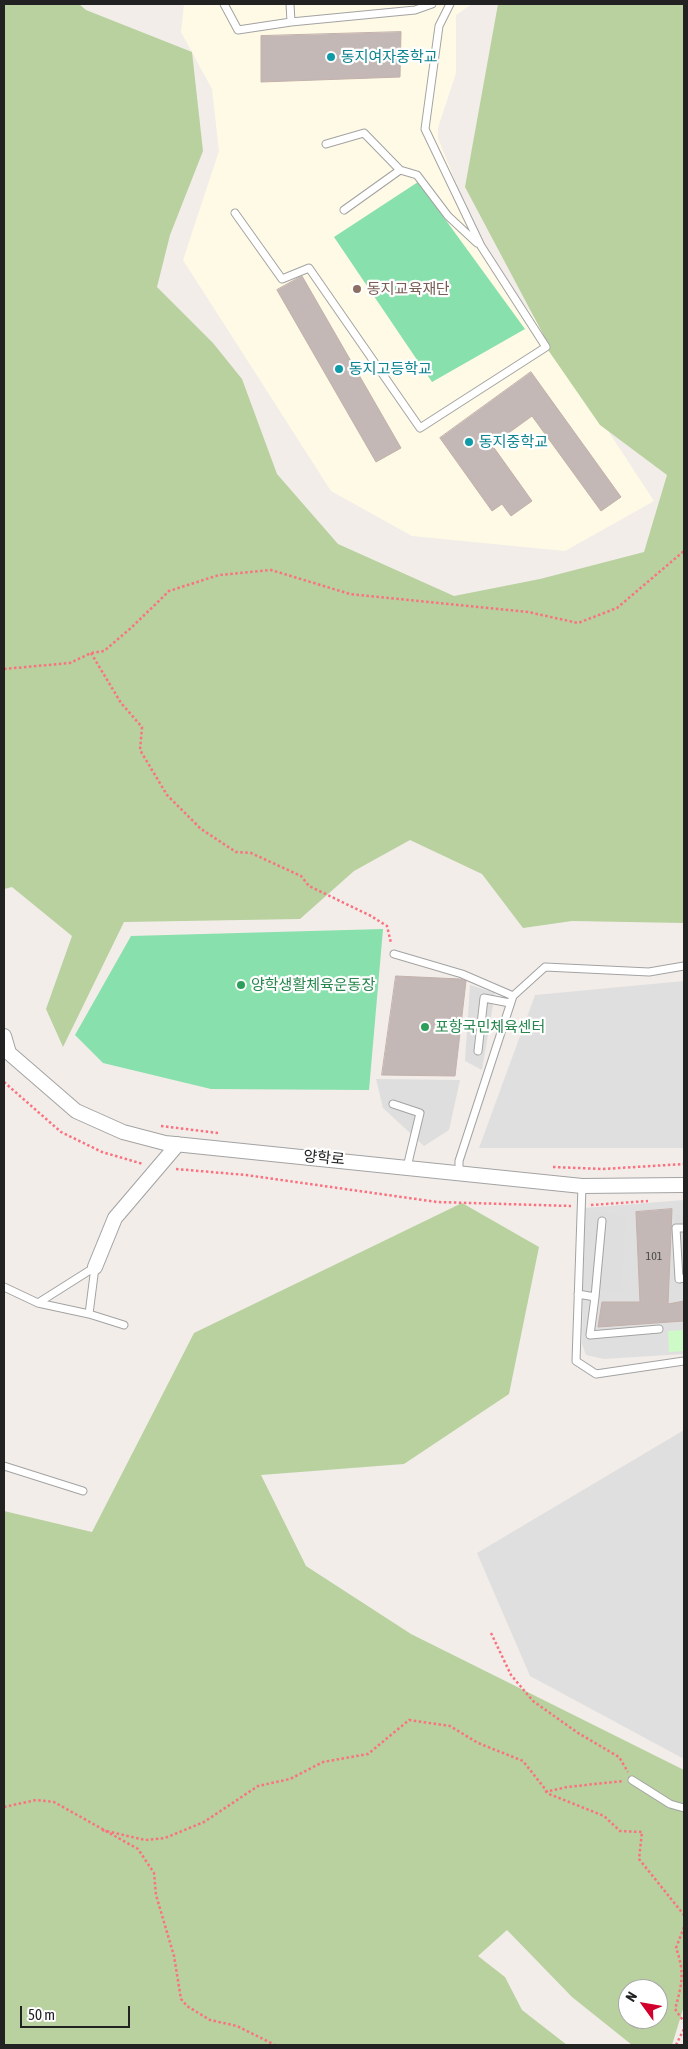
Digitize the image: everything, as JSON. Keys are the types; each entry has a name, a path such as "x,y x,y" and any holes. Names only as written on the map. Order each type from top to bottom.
{"street":[{"name":"양학로","path":"4,1036 6,1052 76,1111 123,1132 165,1143 582,1186 684,1185"},
{"path":"95,1267 115,1218 178,1144"}],"lane":[{"path":"224,4 238,30 291,22 415,10 432,4"},
{"path":"290,4 291,22"},
{"path":"235,213 282,279 309,268 420,428 546,347 481,246 425,129 439,26 450,4"},
{"path":"326,144 364,133 400,170 417,175 448,216 481,246"},
{"path":"344,210 400,170"},
{"path":"394,954 462,974 513,996"},
{"path":"459,1174 460,1161 513,996 545,967 649,972 684,966"},
{"path":"478,1051 484,998 510,1003"},
{"path":"393,1104 420,1113 407,1167"},
{"path":"582,1186 576,1361 596,1374 684,1361"},
{"path":"602,1221 590,1335 659,1329"},
{"path":"684,1228 676,1228 678,1279 684,1278"},
{"path":"38,1303 95,1267"},
{"path":"89,1314 95,1267"},
{"path":"4,1287 38,1303 124,1324"},
{"path":"578,1294 595,1297"},
{"path":"4,1466 82,1491"},
{"path":"632,1780 670,1804 684,1808"}],"path":[{"path":"4,668 70,663 91,653 104,651 169,591 218,574 271,570 350,594 528,612 578,623 617,608 684,551"},
{"path":"91,653 122,703 142,727 140,750 167,795 200,829 236,852 251,853 301,876 309,886 371,916 387,926 394,954"},
{"path":"4,1082 61,1132 102,1152 140,1164 246,1175 437,1202 581,1205 656,1200"},
{"path":"160,1126 224,1133"},
{"path":"546,1167 603,1169 684,1164"},
{"path":"491,1633 512,1675 533,1701 578,1733 619,1757 632,1780 568,1787 545,1792"},
{"path":"102,1830 145,1840 165,1838 204,1822 258,1786 290,1779 323,1762 368,1754 410,1720 450,1726 478,1743 523,1761 545,1792 604,1816 620,1831 642,1832 639,1859 684,1916"},
{"path":"4,1807 36,1800 54,1802 72,1810 102,1830 138,1849 151,1866 154,1874 156,1895 174,1956 181,1999 187,2006 210,2020 237,2026 275,2045"},
{"path":"684,1927 676,1948 682,1965 682,1988 675,2009 684,2022"},
{"path":"676,2045 684,2029"}],"shaded area":[{"name":"동지교육재단","path":"184,4 472,4 456,15 456,73 438,128 438,138 481,246 534,318 654,501 565,551 412,536 331,491 183,260 219,151 212,89 181,32"},
{"path":"684,981 684,1148 479,1148 535,995"},
{"path":"470,985 495,993 482,1070 465,1061"},
{"path":"376,1079 460,1080 449,1130 424,1146 383,1108"},
{"path":"684,1200 684,1354 604,1359 586,1355 582,1344 584,1208"},
{"path":"587,1209 626,1218 621,1292 583,1288"},
{"path":"684,1214 684,1287 674,1287 676,1215"},
{"path":"684,1430 684,1759 530,1676 477,1553"}],"green space":[{"path":"4,4 79,4 86,10 192,52 203,151 170,235 157,287 213,343 242,379 277,474 338,544 454,596 540,579 644,552 667,475 600,425 546,347 543,334 465,187 498,4 684,4 684,923 572,921 523,928 482,874 410,840 354,871 300,919 124,922 63,1047 46,1009 72,936 12,887 4,889"},
{"path":"418,182 525,329 432,382 334,237"},
{"name":"양학생활체육운동장","path":"383,929 369,1090 211,1089 103,1063 75,1035 131,936"},
{"path":"462,1203 539,1247 509,1394 404,1464 261,1475 306,1566 411,1634 684,1770 684,2006 672,2045 632,2045 572,1997 507,1930 478,1956 505,1977 522,2010 567,2045 4,2045 4,1511 92,1532 194,1333"},
{"path":"684,1330 684,1351 669,1352 668,1331"}],"building":[{"name":"동지여자중학교","path":"401,32 400,77 261,82 261,36"},
{"name":"동지고등학교","path":"302,276 401,448 376,462 277,290"},
{"name":"동지중학교","path":"531,372 621,497 601,511 532,416 492,445 532,501 511,516 502,504 492,511 440,438"},
{"name":"포항국민체육센터","path":"396,976 460,979 466,981 455,1076 382,1075"},
{"path":"672,1209 668,1304 684,1301 684,1321 598,1327 602,1302 640,1302 636,1212"}],"place":[{"name":"동지여자중학교","path":"331,57"},
{"name":"동지교육재단","path":"357,289"},
{"name":"동지고등학교","path":"339,369"},
{"name":"동지중학교","path":"469,442"},
{"name":"양학생활체육운동장","path":"241,985"},
{"name":"포항국민체육센터","path":"425,1027"}]}
